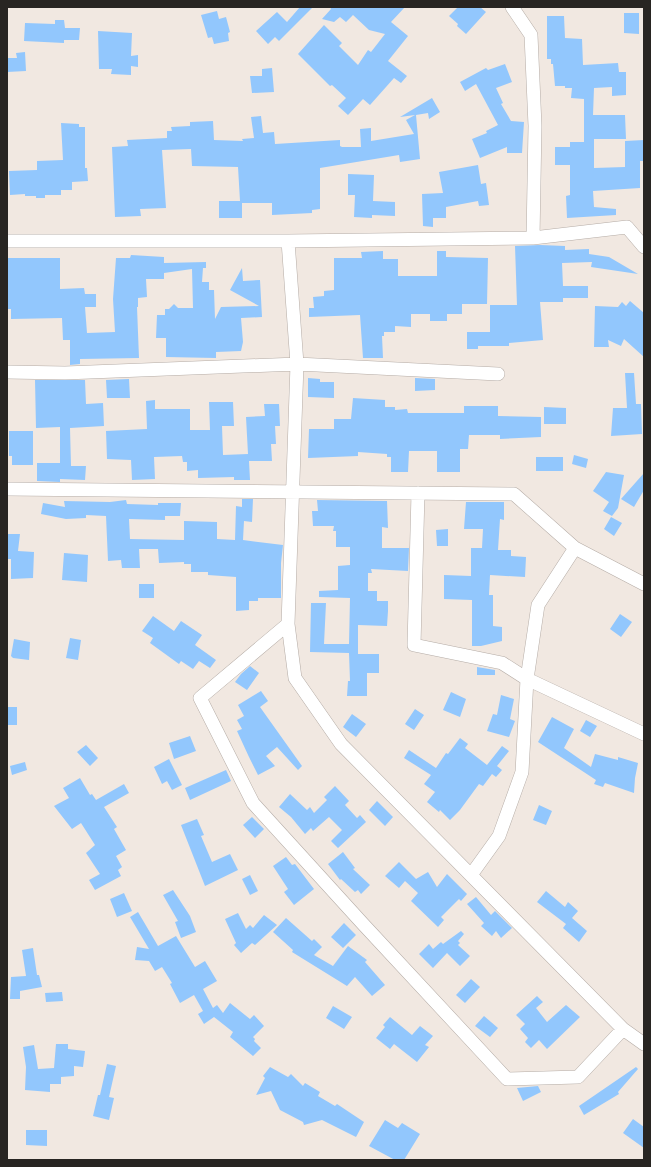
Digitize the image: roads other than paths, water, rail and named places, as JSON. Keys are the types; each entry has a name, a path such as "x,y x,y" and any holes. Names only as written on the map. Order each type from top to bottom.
{"street":[{"path":"512,7 532,34 535,126 533,238"},
{"path":"7,241 288,241 533,238 627,227 643,242"},
{"path":"288,241 297,364 294,492 288,624 295,678 340,744 472,875 623,1029 644,1044"},
{"path":"7,372 64,373 297,364 498,374"},
{"path":"7,489 514,494 575,548 644,584"},
{"path":"418,493 414,645 502,663 527,679 644,734"},
{"path":"472,875 499,836 522,772 527,679 538,605 575,548"},
{"path":"288,624 200,698 253,803 507,1079 578,1077 623,1029"}]}
